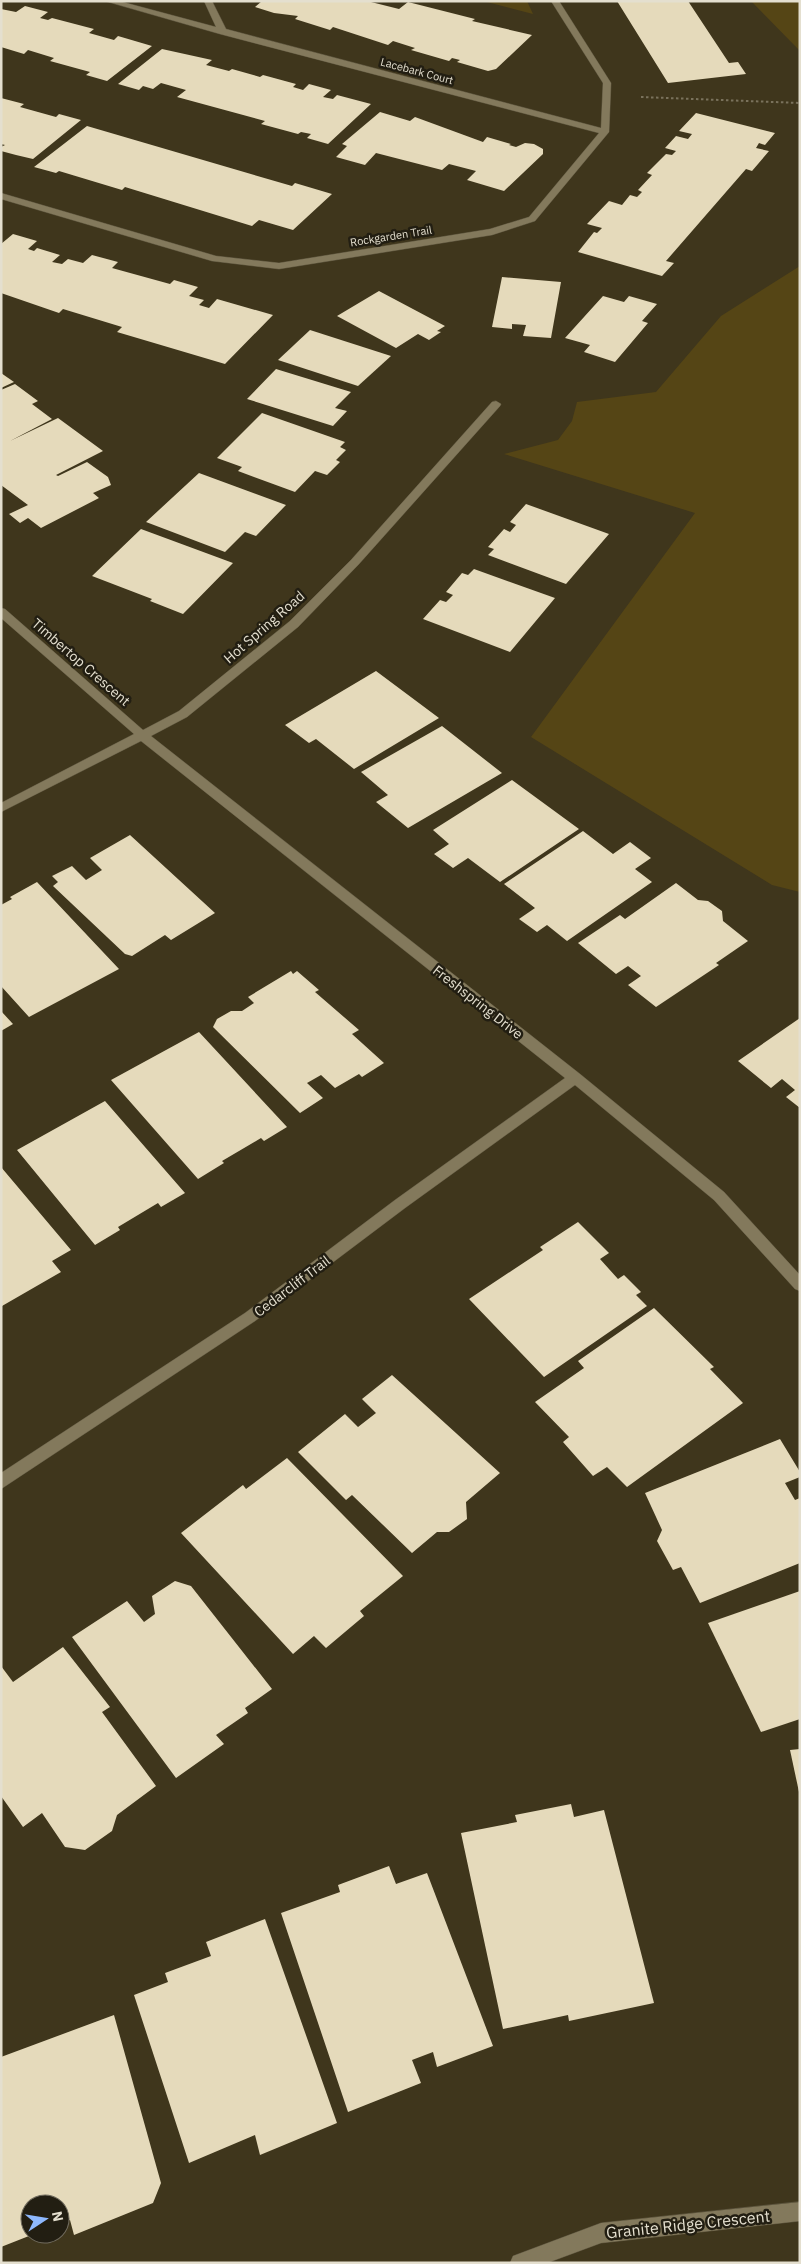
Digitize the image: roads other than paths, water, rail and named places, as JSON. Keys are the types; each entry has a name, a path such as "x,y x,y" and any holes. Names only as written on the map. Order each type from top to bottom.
{"street":[{"name":"Lacebark Court","path":"109,1 604,132"},
{"path":"208,1 223,32"},
{"path":"555,1 607,83 604,132"},
{"name":"Rockgarden Trail","path":"1,196 215,259 279,266 492,232 532,219 604,132"},
{"name":"Hot Spring Road","path":"1,808 183,714 294,624 355,562 496,404"},
{"name":"Timbertop Crescent","path":"1,612 142,735"},
{"name":"Freshspring Drive","path":"142,735 575,1078 719,1196 800,1285"},
{"name":"Cedarcliff Trail","path":"1,1482 250,1317 400,1204 575,1078"},
{"name":"Granite Ridge Crescent","path":"520,2263 601,2233 800,2211"}]}
